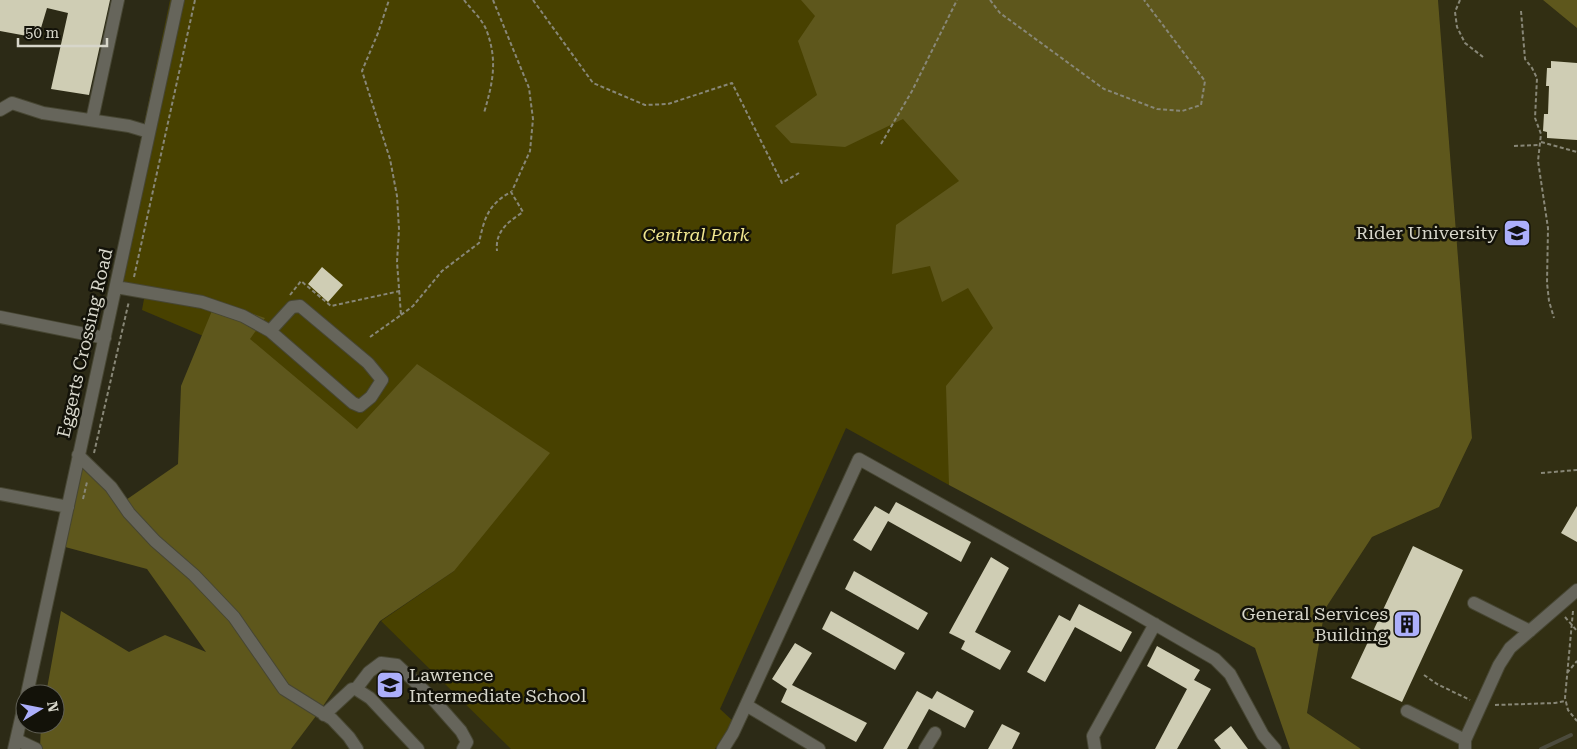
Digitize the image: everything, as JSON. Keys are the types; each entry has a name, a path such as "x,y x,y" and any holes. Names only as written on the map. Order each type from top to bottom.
{"street":[{"path":"92,120 118,0"},
{"name":"Eggerts Crossing Road","path":"29,684 178,0"},
{"path":"0,110 12,102 43,113 129,126 149,132"},
{"path":"116,287 202,302 243,316 270,331 354,403 360,406 371,397 382,380 368,363 300,306 292,307 270,331"},
{"path":"0,318 105,338"},
{"path":"78,455 110,488 129,513 155,541 194,574 234,617 284,688 332,719 349,737 357,749"},
{"path":"722,749 746,705 858,459 1155,624 1220,663 1230,674 1263,735 1275,749"},
{"path":"0,494 68,507"},
{"path":"1408,710 1465,745 1499,665 1510,648 1530,631 1561,611 1577,590"},
{"path":"1474,603 1530,631"},
{"path":"1095,749 1093,736 1155,624"},
{"path":"324,715 352,689 356,689 369,672 381,663 397,665 461,731 467,742 463,749"},
{"path":"356,689 370,698 418,749"},
{"path":"746,705 819,749"},
{"path":"924,749 935,733"},
{"path":"16,744 36,749"}],"path":[{"path":"82,504 132,290 195,0"},
{"path":"389,0 362,71 390,159 397,196 399,229 397,262 401,315"},
{"path":"464,0 485,27 493,54 493,82 484,113"},
{"path":"370,338 413,306 442,271 479,244 484,220 499,198 512,192 530,151 534,119 529,88 492,0"},
{"path":"533,0 593,83 645,105 668,104 732,83 782,183 799,173"},
{"path":"881,144 912,91 957,0"},
{"path":"990,0 1000,13 1104,89 1157,109 1182,111 1201,105 1205,81 1144,0"},
{"path":"1460,0 1455,12 1457,27 1465,43 1483,57"},
{"path":"1521,11 1525,59 1532,68 1536,78 1535,118 1540,128 1538,161 1548,228 1547,283 1549,302 1554,318"},
{"path":"1514,146 1540,143 1577,152"},
{"path":"497,251 496,241 505,224 523,212 512,192"},
{"path":"289,296 301,281 331,306 400,291"},
{"path":"1541,473 1576,470"},
{"path":"1577,631 1572,625 1561,611 1573,606 1572,625 1565,701 1568,710 1577,721"},
{"path":"1567,673 1577,661"},
{"path":"1424,675 1436,684 1474,702"},
{"path":"1488,706 1565,701"}],"shaded area":[{"path":"801,0 1438,0 1472,438 1439,507 1372,537 1325,609 1307,713 1361,749 1290,749 1255,648 949,485 946,386 993,328 968,288 942,302 930,266 892,274 896,225 959,181 903,119 845,147 791,143 775,126 817,95 798,41 815,16"},
{"name":"Rider University","path":"1438,0 1543,0 1577,28 1577,749 1361,749 1307,713 1325,609 1372,537 1439,507 1472,438"},
{"path":"1543,0 1577,0 1577,28"},
{"path":"216,301 265,318 250,339 357,429 417,364 550,453 454,571 380,621 319,712 291,749 40,749 41,734 65,734 65,684 48,684 61,611 129,652 165,635 206,652 147,569 54,544 72,459 123,502 178,464 181,386"},
{"name":"Lawrence Intermediate School","path":"381,621 514,749 287,749"}],"green space":[{"name":"Central Park","path":"170,0 1190,0 949,473 949,485 846,428 720,709 733,721 715,749 511,749 381,621 454,571 361,438 241,352 142,310 146,288 111,281"}],"building":[{"path":"0,0 110,0 89,95 51,89 68,13 47,8 38,38 0,31"},
{"path":"1551,61 1577,63 1577,140 1547,138 1547,132 1543,131 1544,114 1548,114 1549,86 1546,86 1547,68 1551,68"},
{"path":"322,267 343,285 328,302 308,284"},
{"path":"896,502 971,542 961,562 888,521 871,551 853,540 875,506 889,514"},
{"path":"1577,506 1577,542 1561,533"},
{"name":"General Services Building","path":"1413,546 1463,570 1402,702 1351,678"},
{"path":"991,557 1009,568 975,632 1011,651 1000,670 961,649 965,641 949,633"},
{"path":"854,571 928,613 918,630 845,589"},
{"path":"1079,604 1132,632 1121,652 1075,627 1045,682 1027,672 1059,615 1070,621"},
{"path":"831,611 905,653 895,670 822,629"},
{"path":"795,643 812,653 792,685 867,723 856,742 781,702 787,689 772,679"},
{"path":"1157,646 1200,670 1194,680 1211,689 1177,749 1155,749 1187,689 1147,666"},
{"path":"917,691 932,699 937,691 974,711 965,728 929,709 907,749 883,749"},
{"path":"1002,724 1020,733 1012,749 988,749"},
{"path":"1231,726 1248,749 1221,749 1214,740"}],"waterway":[{"path":"1541,749 1571,735"}],"place":[{"name":"Rider University","path":"1517,233"},
{"name":"General Services Building","path":"1407,624"},
{"name":"Lawrence Intermediate School","path":"390,685"}]}
